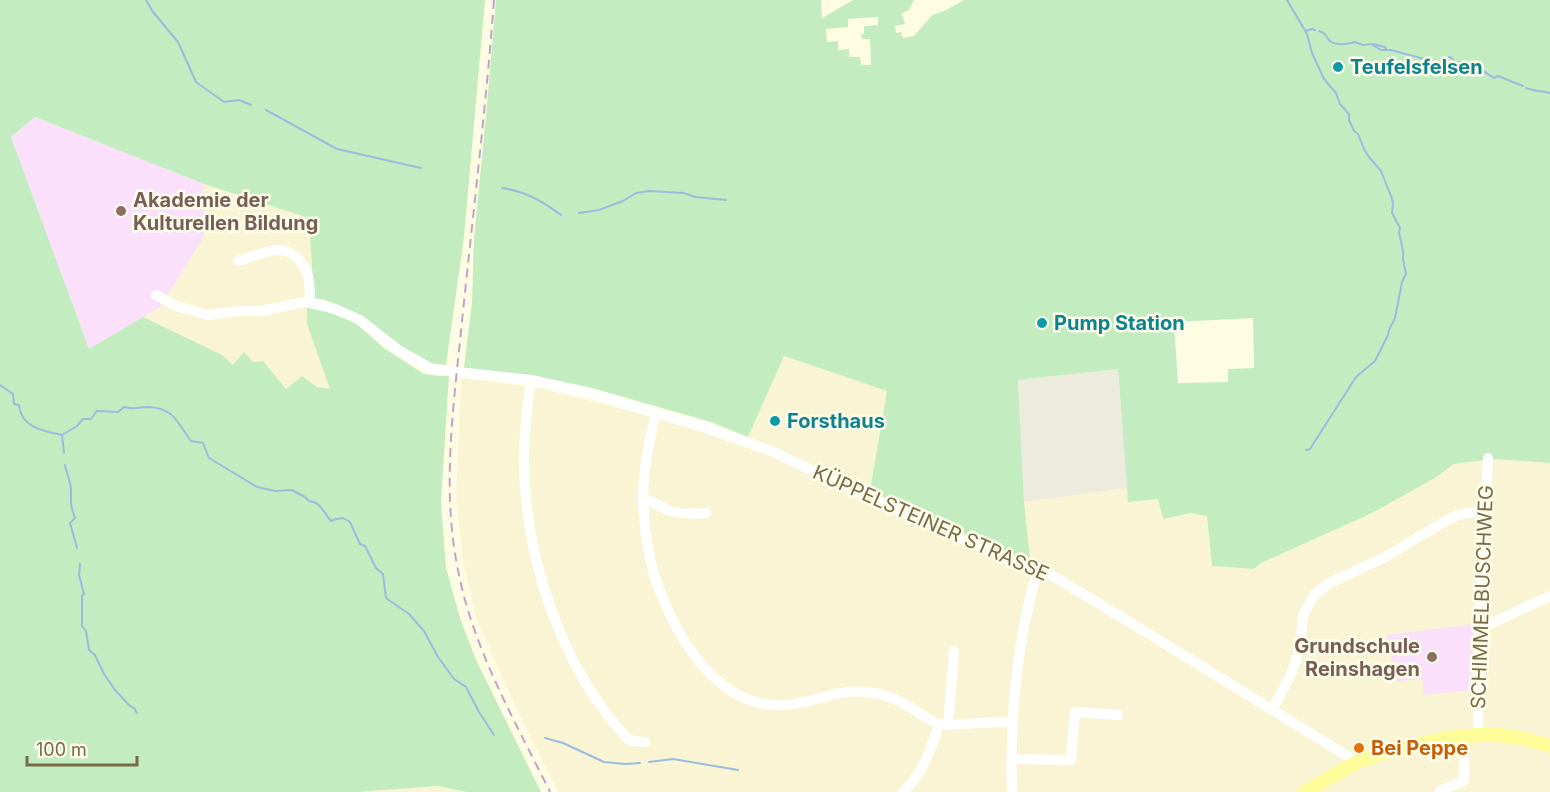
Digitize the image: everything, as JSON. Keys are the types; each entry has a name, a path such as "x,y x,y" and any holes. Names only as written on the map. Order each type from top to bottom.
{"main road":[{"path":"1306,792 1356,762 1446,738 1511,737 1550,746"}],"street":[{"path":"156,295 176,306 208,315 261,311 310,302 310,286 306,270 302,263 286,251 281,249 238,261"},
{"name":"KÜPPELSTEINER STRASSE","path":"310,302 355,318 408,356 432,369 531,381 586,392 703,426 774,452 1015,563 1048,573 1356,762"},
{"path":"531,381 525,421 524,478 531,537 545,593 567,647 602,706 628,739 645,742"},
{"path":"656,413 646,456 643,497 650,558 664,599 687,645 704,667 720,682 740,696 759,703 800,704 846,691 868,692 893,698 944,724 1012,722"},
{"name":"SCHIMMELBUSCHWEG","path":"1439,792 1443,788 1464,780 1471,736 1488,458"},
{"path":"643,497 682,515 706,513"},
{"path":"1272,710 1292,672 1300,648 1303,615 1314,595 1328,584 1385,557 1449,519 1461,514 1485,510"},
{"path":"1012,792 1012,722 1022,645 1038,569"},
{"path":"1479,629 1550,596"},
{"path":"903,792 922,770 944,724 954,651"},
{"path":"1011,759 1067,765 1071,760 1075,712 1118,716"}],"shaded area":[{"name":"Akademie der Kulturellen Bildung","path":"35,117 204,184 204,237 160,307 89,349 11,137"},
{"path":"204,184 309,218 314,298 307,324 331,389 317,387 286,390 263,361 233,365 89,349"},
{"path":"784,356 888,391 871,492 1016,557 1030,558 1024,502 1127,488 1129,502 1158,499 1163,519 1191,513 1207,516 1254,569 1261,563 1372,513 1435,478 1454,464 1493,459 1550,463 1550,792 558,792 515,706 476,617 463,560 456,498 461,378 540,388 745,443"},
{"path":"1118,369 1127,488 1024,502 1018,380"},
{"name":"Grundschule Reinshagen","path":"1473,624 1471,690 1424,695 1422,678 1397,682 1387,635"},
{"path":"438,786 466,792 357,792"}],"green space":[{"path":"0,0 485,0 464,237 446,365 428,363 343,307 314,298 309,218 204,184 35,117 11,137 89,349 143,317 222,355 233,365 244,352 253,362 263,361 286,389 302,376 317,387 330,389 307,324 307,307 348,319 384,348 424,374 449,375 441,502 446,568 460,618 476,660 541,792 466,792 438,786 357,792 0,792"},
{"path":"496,0 821,0 822,18 853,0 914,0 909,10 901,14 905,24 895,26 896,33 901,32 903,38 914,36 932,15 964,0 1550,0 1550,463 1493,459 1454,464 1435,478 1372,513 1261,563 1254,569 1212,566 1207,516 1191,513 1163,519 1158,499 1128,502 1118,369 1018,380 1024,502 1030,558 1016,557 870,491 887,391 784,356 748,437 711,422 592,388 464,368 472,302 474,238","holes":["878,17 878,25 864,26 864,34 861,34 862,39 870,39 871,65 861,65 860,57 849,57 849,49 838,50 838,41 827,42 826,29 848,27 848,19","1253,318 1254,368 1228,369 1228,382 1178,383 1174,322"]}],"waterway":[{"path":"146,0 178,42 196,82 224,102 239,100 251,105"},
{"path":"1287,0 1307,34 1312,53 1324,79 1349,114 1349,120 1364,149 1381,171 1393,203 1392,213 1400,228 1406,274 1402,282 1395,318 1375,361 1356,377 1310,449 1306,450"},
{"path":"1305,31 1315,30"},
{"path":"1319,31 1336,44 1355,42 1363,45 1371,44 1381,50 1391,50 1439,63"},
{"path":"1373,44 1386,49"},
{"path":"1449,57 1455,62 1476,67 1494,78 1498,76 1523,86"},
{"path":"1526,88 1550,93"},
{"path":"266,110 337,149 421,168"},
{"path":"502,188 533,197 561,215"},
{"path":"579,213 599,210 623,201 636,193 649,191 684,193 695,197 726,200"},
{"path":"0,385 13,394 14,404 19,405 24,419 29,424 41,430 62,435 77,426 83,419 91,419 97,411 118,412 124,407 164,410 174,417 191,441 203,443 209,458 257,487 275,491 292,490 309,501 317,503 331,521 343,518 350,522 360,544 365,546 376,568 383,574 386,598 409,614 424,631 438,657 454,679 466,687 494,735"},
{"path":"62,435 64,453"},
{"path":"65,465 71,487 71,504 75,518 70,523 77,548"},
{"path":"80,564 79,575 84,594 82,596 82,626 86,631 89,650 95,655 115,690 137,713"},
{"path":"545,738 563,743 604,762 640,763"},
{"path":"649,762 673,759 738,770"}],"railway":[{"path":"494,0 453,414 450,508 458,570 474,628 496,684 550,792"}],"place":[{"name":"Teufelsfelsen","path":"1338,67"},
{"name":"Akademie der Kulturellen Bildung","path":"121,211"},
{"name":"Pump Station","path":"1042,323"},
{"name":"Forsthaus","path":"775,421"},
{"name":"Grundschule Reinshagen","path":"1432,657"},
{"name":"Bei Peppe","path":"1359,748"}]}
